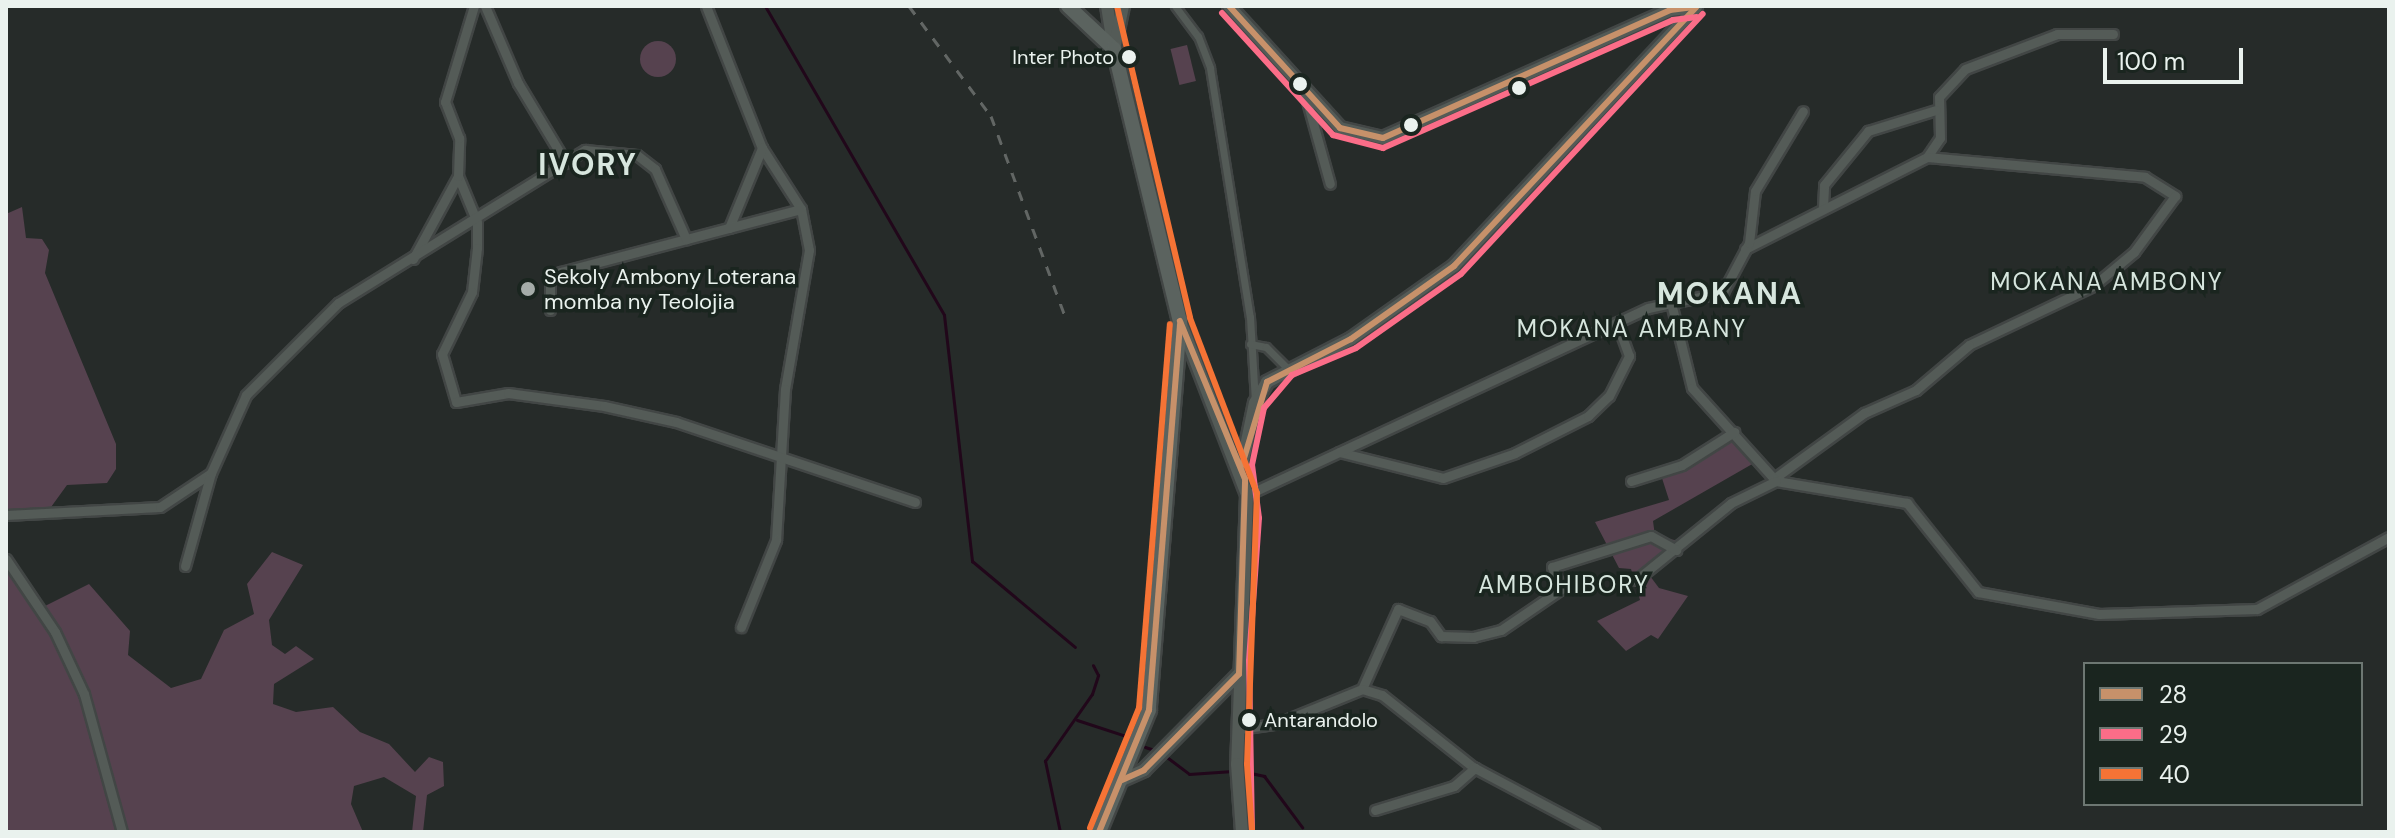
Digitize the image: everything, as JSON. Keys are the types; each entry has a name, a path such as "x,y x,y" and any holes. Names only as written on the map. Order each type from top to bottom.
{"main road":[{"path":"1068,6 1114,49 1180,321 1149,710 1099,832"}],"street":[{"path":"474,6 445,102 459,138 458,176 477,222 477,277 442,354 456,402 508,393 604,406 780,455 915,502"},
{"path":"485,6 518,83 566,163"},
{"path":"706,6 762,148 801,209 809,278 785,389 776,540 741,627"},
{"path":"1107,6 1114,49"},
{"path":"1114,49 1123,6"},
{"path":"1175,6 1198,36 1210,68 1250,344 1255,403 1242,465"},
{"path":"1255,403 1286,367 1349,340 1454,266 1697,7"},
{"path":"1234,8 1305,94 1340,128 1383,138 1670,10 1697,7"},
{"path":"1823,207 1824,185 1868,131 1936,110 1965,69 2057,34 2113,34"},
{"path":"1305,94 1330,184"},
{"path":"1745,249 1927,157 1940,138 1936,110"},
{"path":"1247,495 1618,326 1648,308 1672,307 1723,292 1745,249 1755,191 1803,111"},
{"path":"729,228 762,148"},
{"path":"185,566 211,473 246,395 338,303 477,222 585,150 637,155 655,169 686,239"},
{"path":"1636,580 1731,503 1776,480 1864,413 1916,390 1969,345 2093,286 2134,252 2175,196 2145,177 1927,157"},
{"path":"413,260 458,176"},
{"path":"550,310 550,278 561,272 801,209"},
{"path":"1672,307 1692,388 1776,480 1895,498 1978,592 2099,614 2257,609 2389,537"},
{"path":"1180,321 1242,465 1247,495 1237,771 1242,832"},
{"path":"1339,452 1443,478 1515,453 1588,416 1609,396 1629,356 1618,326"},
{"path":"1250,344 1266,347 1286,367"},
{"path":"1631,481 1682,465 1734,432"},
{"path":"6,515 160,507 211,473"},
{"path":"1362,689 1398,609 1430,621 1441,636 1473,637 1501,630 1561,589 1552,567 1651,536 1676,550"},
{"path":"6,559 55,632 84,694 122,832"},
{"path":"1122,780 1144,770 1239,674"},
{"path":"1239,729 1276,724 1362,689 1382,695 1472,766 1595,832"},
{"path":"1375,810 1454,786 1472,766"}],"shaded area":[{"path":"658,41 671,46 676,59 671,72 658,77 645,72 640,59 645,46"},
{"path":"1187,45 1196,81 1179,85 1171,49"},
{"path":"22,207 26,238 42,239 49,250 45,273 116,444 116,469 107,483 67,485 46,514 6,515 6,214"},
{"path":"1733,434 1761,459 1653,521 1655,536 1684,542 1647,572 1659,588 1688,596 1658,639 1651,635 1626,651 1597,621 1640,600 1631,569 1619,568 1595,522 1669,500 1661,475"},
{"path":"272,552 303,565 269,620 272,645 285,654 296,646 314,659 274,684 273,704 296,712 333,707 360,732 389,744 415,772 429,757 443,762 444,786 427,795 423,832 412,832 416,796 384,777 354,786 351,804 363,832 6,832 6,564 39,609 89,584 130,631 128,655 171,688 201,679 224,630 254,614 247,584"}],"waterway":[{"path":"765,6 944,315 972,561 1075,647"},
{"path":"1060,832 1045,761 1092,694 1098,675 1093,665"},
{"path":"1077,720 1129,737"},
{"path":"1145,747 1157,751"},
{"path":"1164,755 1189,774 1233,771"},
{"path":"1241,771 1264,776 1302,827"}],"railway":[{"path":"909,6 991,116 1065,316"}],"transit line":[{"name":"40","path":"1117,6 1190,318 1257,493 1247,764 1252,831"},
{"name":"28","path":"1229,6 1340,128 1383,138 1670,10 1696,7"},
{"name":"28","path":"1242,465 1267,382 1351,339 1454,266 1696,7"},
{"name":"29","path":"1222,13 1333,135 1383,148 1673,20 1697,17"},
{"name":"29","path":"1252,832 1249,661 1259,518 1252,465 1264,408 1292,375 1356,348 1461,274 1703,14"},
{"name":"28","path":"1122,780 1144,770 1239,674 1245,479 1180,321"},
{"name":"40","path":"1090,828 1139,708 1170,324"},
{"name":"28","path":"1099,832 1149,710 1180,324"}],"place":[{"name":"Inter Photo","path":"1129,57"},
{"name":"Sekoly Ambony Loterana momba ny Teolojia","path":"528,289"},
{"name":"Antarandolo","path":"1249,720"}],"district":[{"name":"IVORY","path":"588,165"},
{"name":"MOKANA AMBONY","path":"2107,282"},
{"name":"MOKANA","path":"1730,294"},
{"name":"MOKANA AMBANY","path":"1632,329"},
{"name":"AMBOHIBORY","path":"1564,585"}]}
